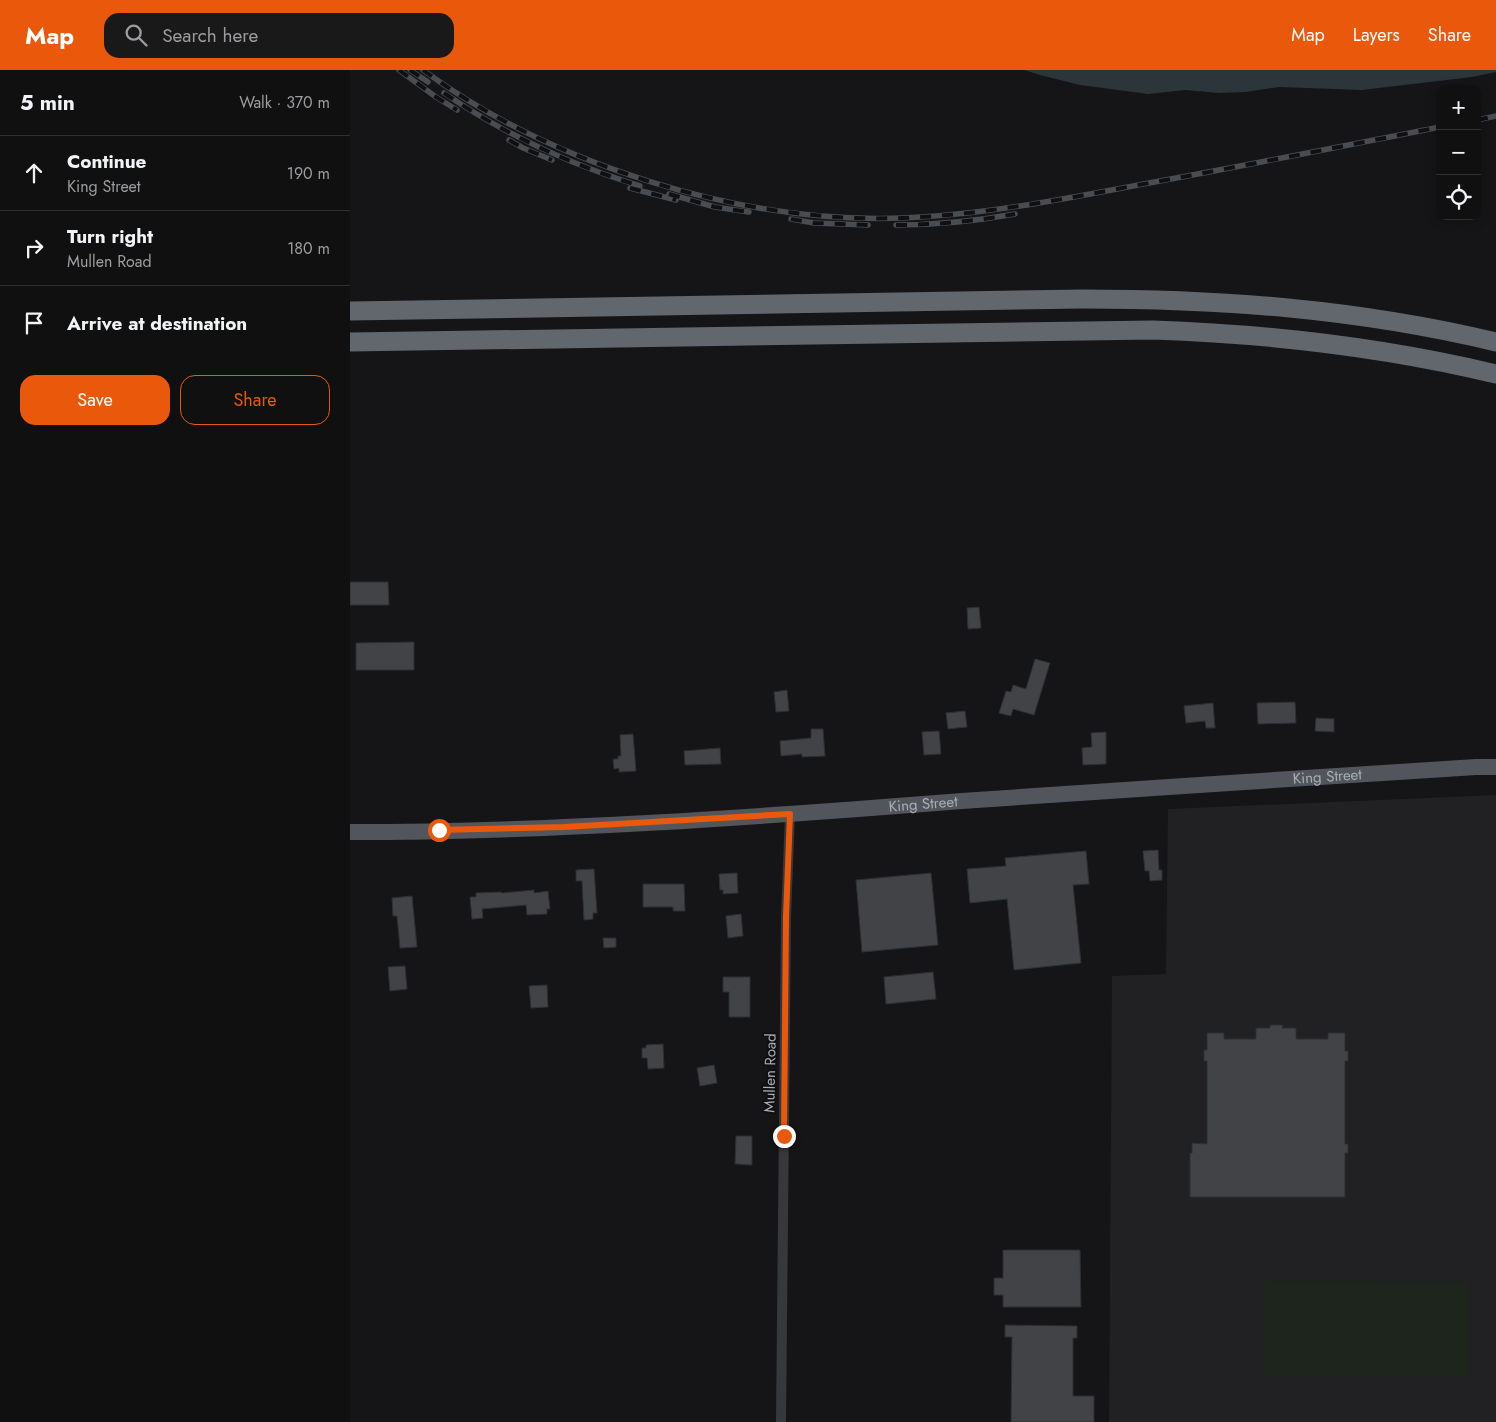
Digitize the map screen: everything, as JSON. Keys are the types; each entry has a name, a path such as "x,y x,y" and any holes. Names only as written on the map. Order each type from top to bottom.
{"highway":[{"path":"350,311 1082,299 1176,300 1266,304 1342,312 1422,326 1496,342"},
{"path":"350,342 1153,330 1246,335 1333,343 1416,356 1496,374"}],"main road":[{"name":"King Street","path":"350,832 564,827 790,814 1234,782 1496,767"}],"street":[{"name":"Mullen Road","path":"782,1422 786,917 790,814"}],"shaded area":[{"path":"1024,70 1496,70 1496,72 1472,77 1362,90 1279,87 1245,92 1219,93 1185,90 1148,94 1080,85"},
{"path":"1496,795 1496,1422 1109,1422 1112,976 1166,974 1168,809"},
{"path":"1264,1281 1469,1282 1469,1376 1264,1376"}],"building":[{"path":"350,582 388,582 389,605 350,605"},
{"path":"979,607 981,628 968,629 967,608"},
{"path":"414,642 414,670 356,670 356,643"},
{"path":"1035,659 1050,663 1034,715 1013,709 1011,716 999,713 1006,691 1011,692 1013,685 1026,689"},
{"path":"787,690 789,711 776,712 774,692"},
{"path":"1295,702 1296,723 1258,724 1257,703"},
{"path":"1213,703 1215,728 1206,728 1205,721 1186,723 1184,706"},
{"path":"965,711 967,727 948,729 946,713"},
{"path":"1316,718 1334,719 1334,732 1315,731"},
{"path":"811,729 823,729 825,756 802,757 802,754 781,756 780,741 811,738"},
{"path":"939,731 941,754 924,755 922,732"},
{"path":"1106,732 1106,764 1083,765 1082,748 1092,747 1091,733"},
{"path":"633,734 636,771 619,772 619,768 614,769 613,759 618,759 618,756 621,756 620,735"},
{"path":"720,748 721,764 685,765 684,751"},
{"path":"1158,850 1159,870 1162,870 1162,880 1150,881 1149,871 1145,871 1143,851"},
{"path":"1086,851 1089,884 1073,885 1081,963 1014,970 1007,899 970,903 967,869 1006,866 1005,858"},
{"path":"594,869 597,913 593,913 593,919 584,920 582,881 576,881 576,870"},
{"path":"737,873 738,893 723,894 723,890 720,890 719,874"},
{"path":"931,873 938,945 862,952 856,880"},
{"path":"643,884 684,884 685,911 673,911 673,907 643,907"},
{"path":"534,890 534,893 548,891 550,909 547,909 547,914 527,915 526,905 482,909 483,918 472,919 470,897 476,897 476,893"},
{"path":"412,896 417,947 400,948 397,916 393,916 392,898"},
{"path":"741,914 743,936 728,938 726,916"},
{"path":"603,938 616,938 616,947 604,948"},
{"path":"405,966 407,989 390,991 388,967"},
{"path":"933,972 936,999 886,1004 884,977"},
{"path":"723,977 750,977 750,1017 729,1017 729,992 723,992"},
{"path":"547,985 548,1007 531,1008 529,986"},
{"path":"1270,1025 1283,1025 1282,1028 1296,1028 1296,1039 1328,1039 1328,1033 1345,1033 1345,1051 1348,1051 1348,1061 1345,1061 1345,1144 1348,1144 1348,1153 1345,1153 1345,1197 1190,1197 1190,1153 1192,1153 1192,1143 1207,1144 1207,1061 1204,1061 1204,1050 1207,1050 1207,1033 1224,1033 1224,1039 1256,1039 1256,1028 1270,1028"},
{"path":"663,1044 664,1068 648,1069 647,1058 642,1058 642,1048 646,1048 646,1045"},
{"path":"714,1065 717,1083 700,1086 697,1068"},
{"path":"736,1136 752,1136 752,1165 735,1164"},
{"path":"1003,1250 1080,1250 1081,1307 1003,1307 1003,1295 994,1295 994,1278 1003,1278"},
{"path":"1005,1325 1077,1326 1077,1338 1073,1338 1073,1396 1094,1396 1094,1422 1011,1422 1012,1337 1005,1337"}],"railway":[{"path":"399,70 457,110"},
{"path":"410,70 428,82"},
{"path":"423,70 474,104 530,134 589,160 651,182 714,199 778,211 841,217 902,218 961,214 1020,206 1436,128"},
{"path":"444,93 490,122 539,147 614,178 640,186"},
{"path":"1481,119 1496,116"},
{"path":"509,140 552,160"},
{"path":"630,188 676,200"},
{"path":"669,194 715,207 749,212"},
{"path":"896,225 956,222 1015,214"},
{"path":"791,219 814,223 868,225"}],"route":[{"path":"439,830 564,827 790,814 786,917 784,1136"}]}
